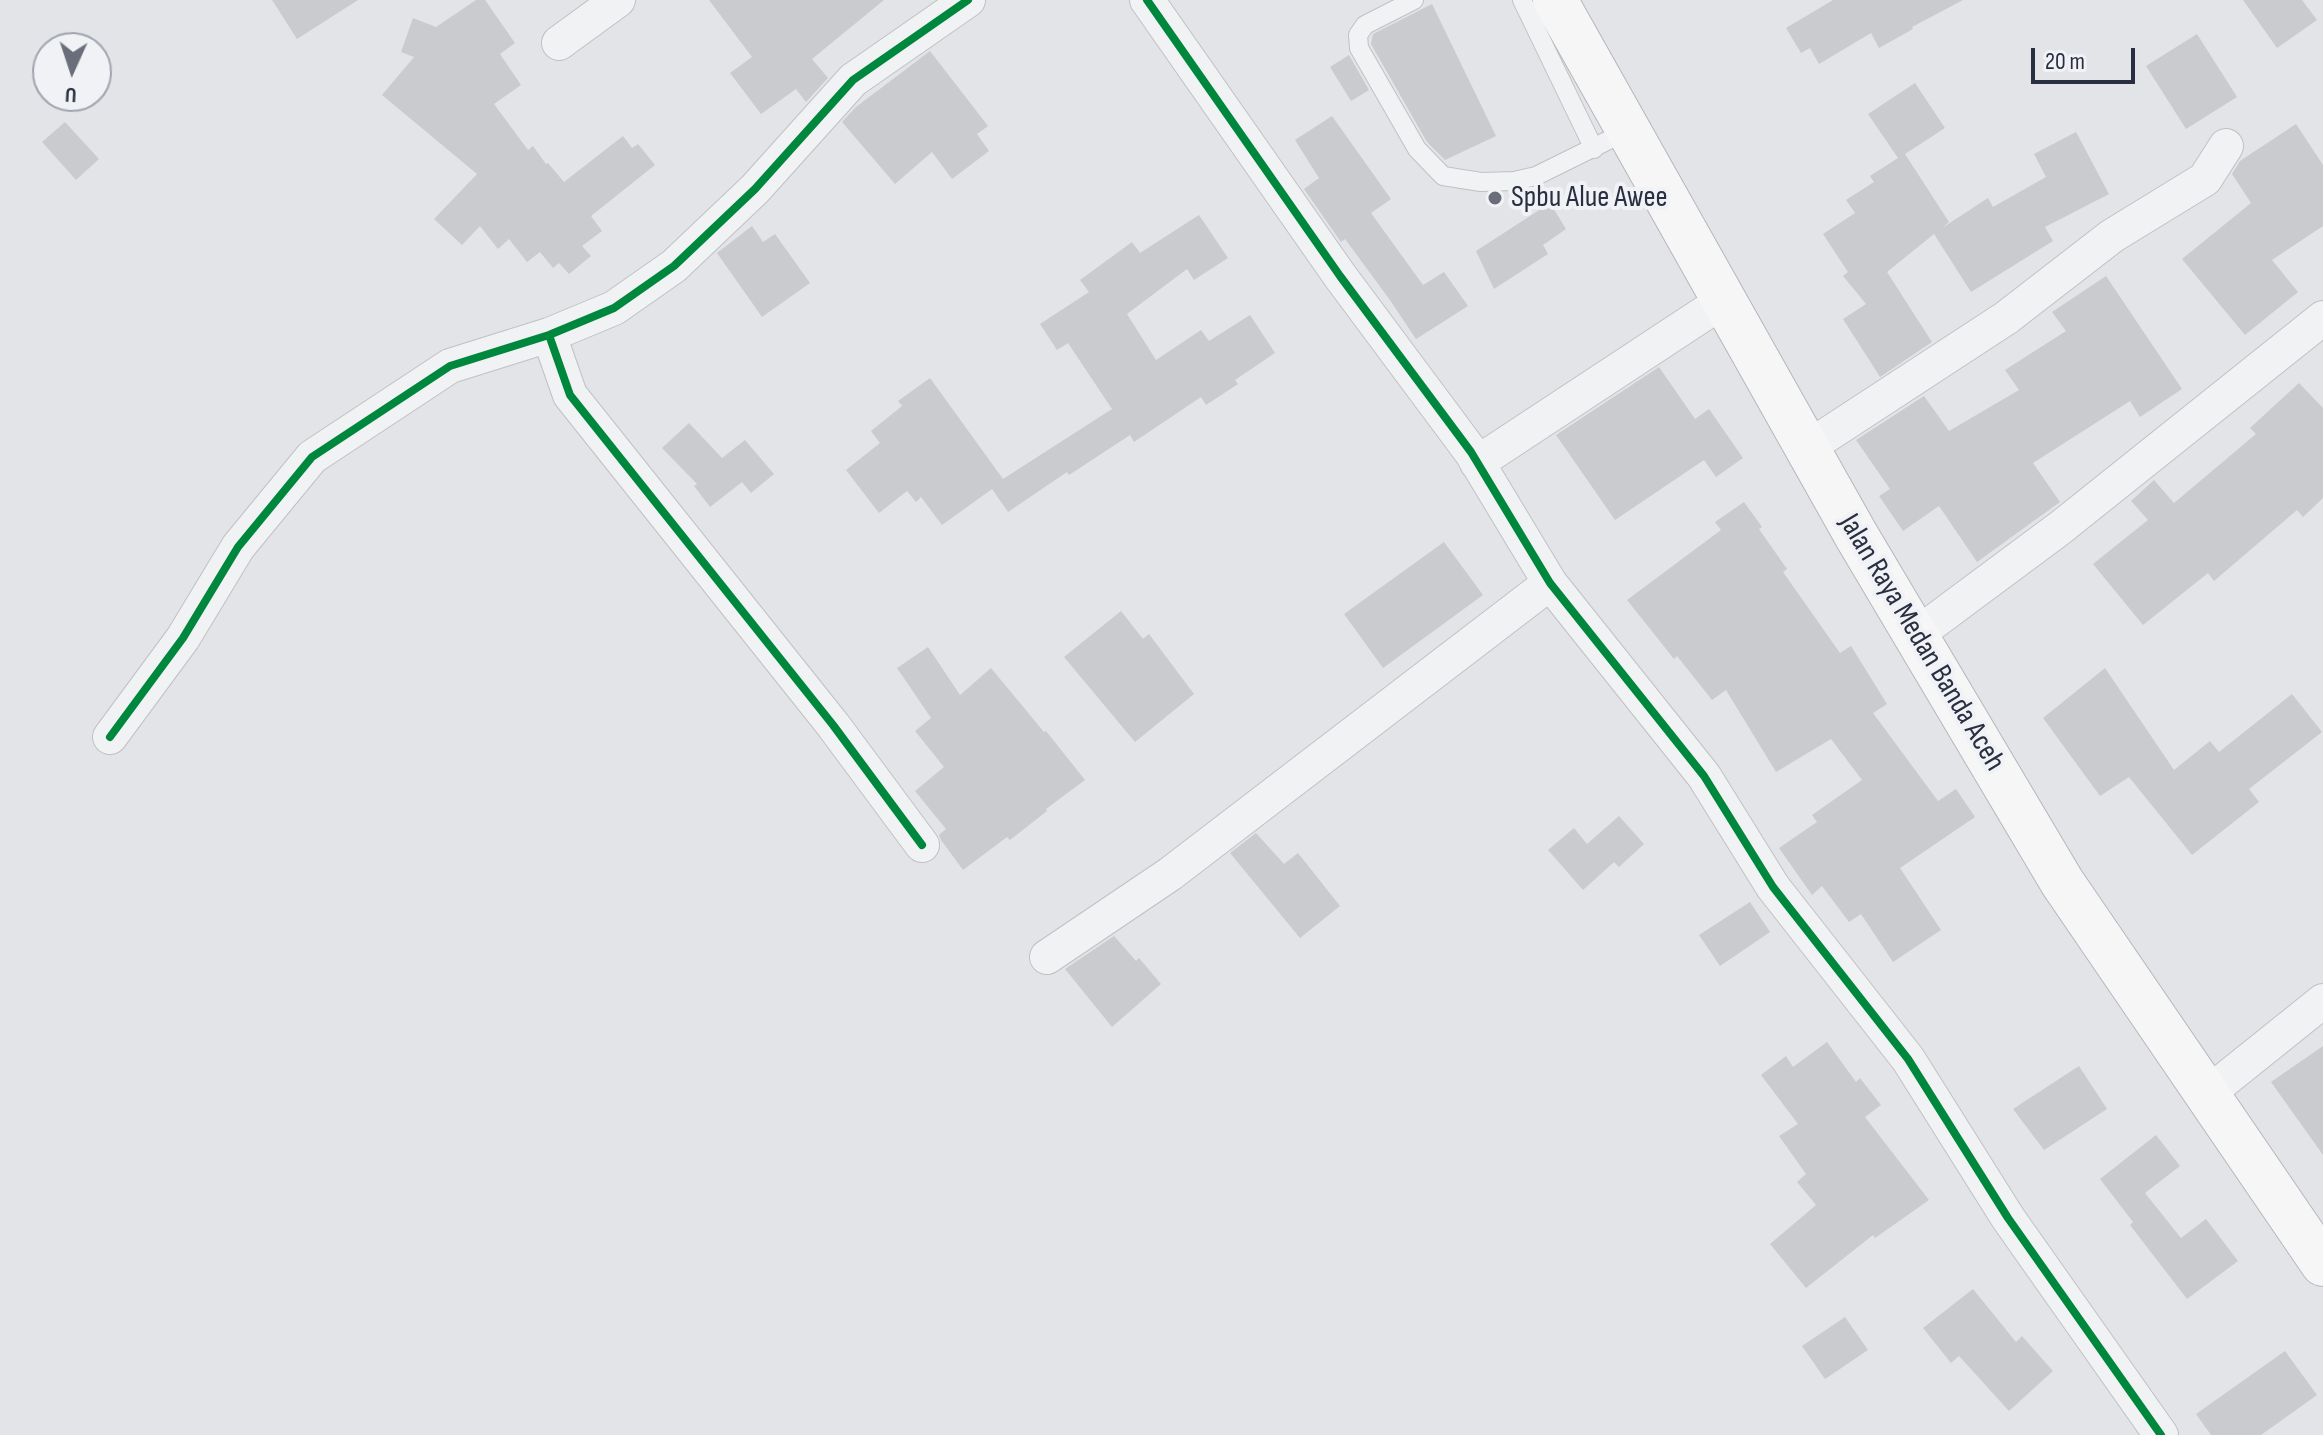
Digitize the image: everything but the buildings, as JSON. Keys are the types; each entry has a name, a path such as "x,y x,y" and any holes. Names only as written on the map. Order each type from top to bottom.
{"highway":[{"name":"Jalan Raya Medan Banda Aceh","path":"1555,0 1610,140 1723,301 2062,882 2323,1264"}],"street":[{"path":"559,43 618,0"},
{"path":"110,737 183,638 238,547 312,457 450,366 549,335 614,308 674,266 755,189 853,80 968,0"},
{"path":"1147,0 1340,276 1477,463 1550,583 1704,776 1773,887 1908,1059 2008,1218 2161,1435"},
{"path":"1807,448 2006,318 2112,236 2205,179 2226,146"},
{"path":"1477,463 1723,301"},
{"path":"1916,635 2060,528 2323,318"},
{"path":"549,335 570,395 833,725 922,845"},
{"path":"1047,957 1170,874 1550,583"},
{"path":"2207,1094 2323,1001"}],"lane":[{"path":"1414,0 1365,25 1358,35 1359,48 1417,149 1443,176 1481,182 1514,181 1536,176 1610,140 1522,0"}],"cycle path":[{"path":"110,737 183,638 238,547 312,457 450,366 549,335 614,308 674,266 755,189 853,80 968,0"},
{"path":"1147,0 1340,276 1471,452 1550,583 1704,776 1773,887 1908,1059 2008,1218 2161,1435"},
{"path":"549,335 570,395 833,725 922,845"}],"place":[{"name":"Spbu Alue Awee","path":"1495,198"}]}
